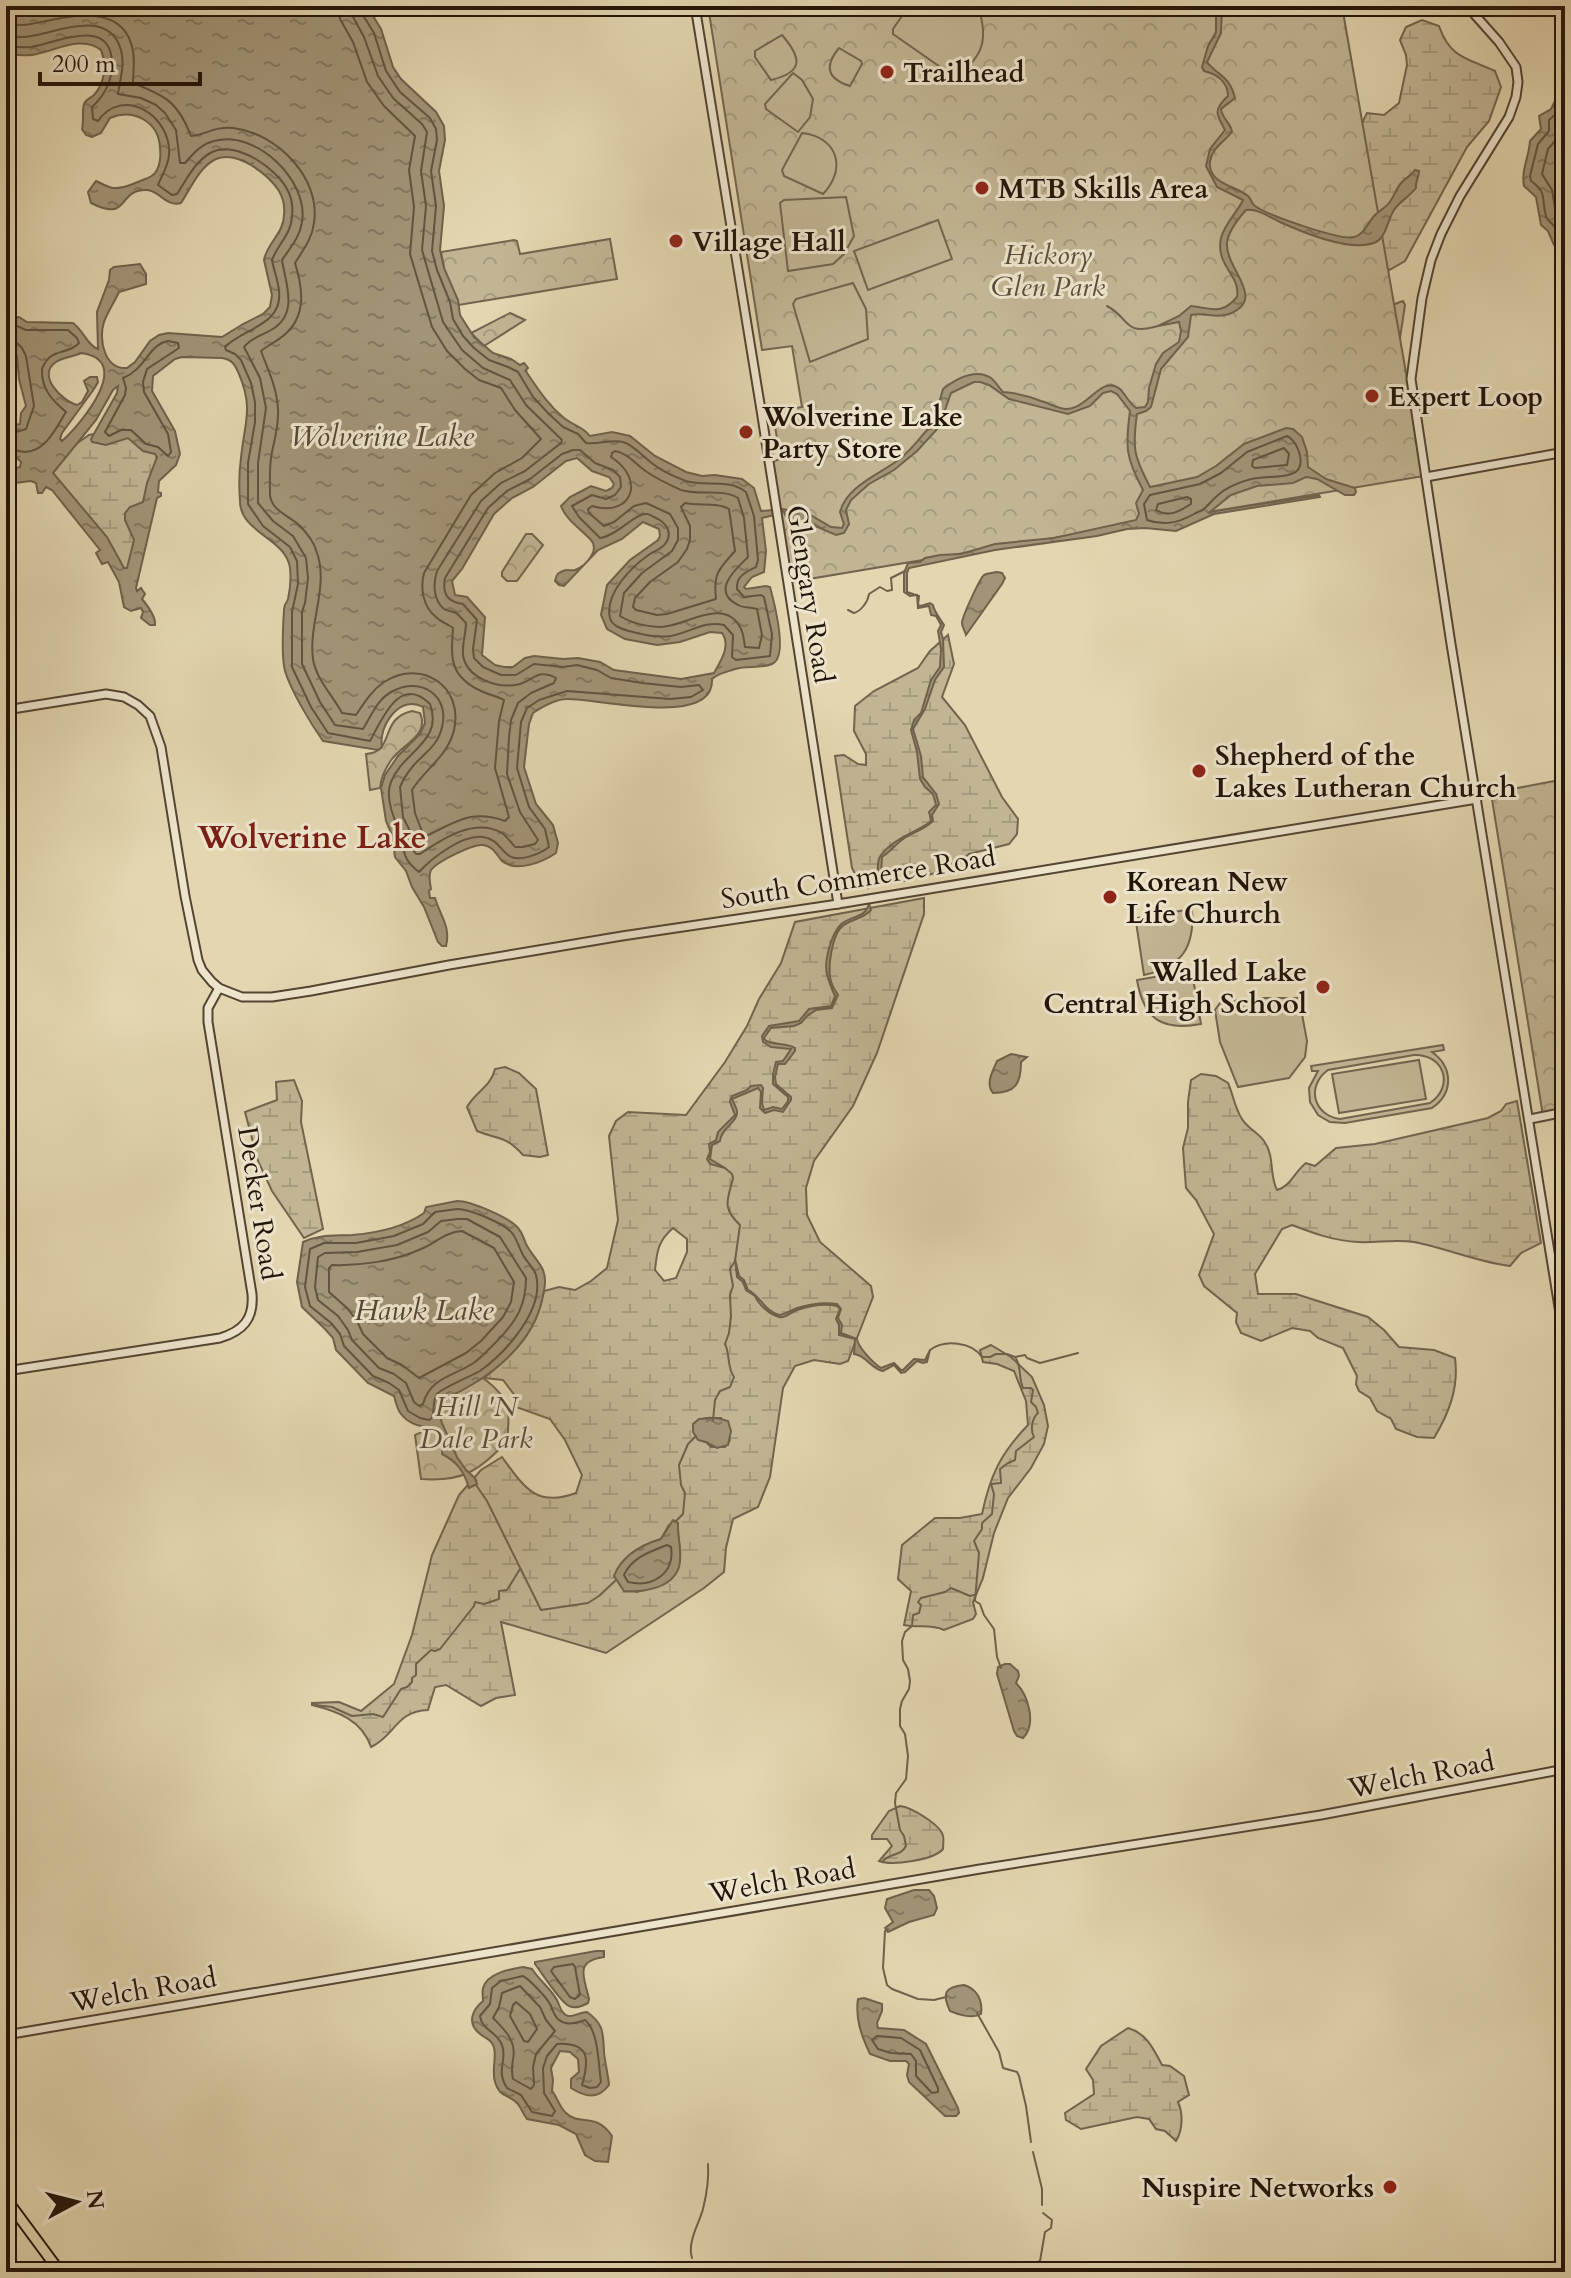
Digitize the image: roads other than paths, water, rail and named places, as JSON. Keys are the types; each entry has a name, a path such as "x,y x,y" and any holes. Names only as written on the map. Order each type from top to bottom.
{"main road":[{"path":"6,2199 60,2272"}],"street":[{"name":"Glengary Road","path":"695,6 838,904"},
{"path":"1467,6 1516,67 1516,97 1509,117 1460,196 1441,234 1422,296 1411,379 1565,1344"},
{"path":"1426,477 1565,452"},
{"path":"6,710 106,694 124,697 138,705 153,721 161,747 198,960 202,970 219,988"},
{"name":"South Commerce Road","path":"219,988 242,997 272,997 613,937 838,904 1477,799"},
{"name":"Decker Road","path":"6,1371 220,1338 240,1329 250,1317 252,1294 208,1022 211,1000 219,988"},
{"path":"1530,1119 1565,1112"},
{"name":"Welch Road","path":"6,2035 980,1869 1321,1815 1565,1769"}],"water":[{"name":"Wolverine Lake","path":"6,6 367,6 381,29 393,67 401,79 436,112 444,126 445,140 439,171 444,206 440,250 458,300 460,315 474,337 493,353 520,365 524,363 527,373 553,408 590,436 612,432 630,436 655,456 686,472 742,479 754,488 761,511 773,510 774,515 762,518 766,551 764,572 752,577 744,587 770,587 779,628 777,659 772,664 717,675 712,679 708,694 695,703 652,707 567,699 553,702 533,713 524,767 536,804 553,825 558,843 556,853 537,863 515,866 502,861 489,847 478,845 455,854 431,870 430,898 435,898 444,921 446,946 438,942 406,871 395,857 381,788 385,775 398,756 420,734 425,723 423,707 406,705 392,714 383,730 382,747 378,750 323,741 302,707 288,679 283,657 284,610 290,579 287,558 247,521 242,512 240,474 247,407 244,386 233,363 222,358 182,357 153,376 152,391 175,431 180,454 176,465 159,481 158,492 161,496 157,498 136,588 137,591 141,588 145,594 142,599 153,614 155,625 141,618 141,608 131,611 124,607 119,582 108,562 102,564 96,553 100,550 52,490 46,487 38,493 36,483 31,481 6,484 6,471 20,467 21,462 16,457 6,458 9,426 20,424 21,413 26,406 17,356 6,342 6,328 11,318 19,317 27,322 73,323 98,349 97,312 110,270 140,264 146,274 146,284 119,292 102,329 105,352 113,364 127,368 159,335 222,337 270,307 272,295 264,260 281,227 284,212 274,184 251,165 224,157 205,167 181,203 171,203 147,190 131,194 112,209 91,203 88,192 96,181 120,188 155,173 160,154 155,131 136,116 119,115 110,118 101,133 92,137 86,135 82,129 84,104 98,90 104,73 101,50 93,45 67,45 32,55 6,55","holes":["81,353 96,358 103,367 104,379 91,408 62,441 62,433 98,382 97,377 84,381 88,391 77,405 58,393 49,374 56,362","118,386 92,442 106,445 128,438 143,451 157,457 143,502 130,507 125,513 134,540 127,568 124,568 107,537 53,473 96,420","577,458 592,471 609,477 614,484 606,491 591,486 570,497 561,506 593,544 593,553 587,561 598,550 622,539 643,522 659,529 658,540 630,560 607,585 601,615 607,629 625,639 657,645 680,642 710,632 722,633 726,643 714,673 681,679 614,670 600,662 578,658 534,656 525,658 513,667 504,667 495,665 482,655 485,617 467,597 455,595 452,581 494,514 566,461"]},
{"path":"1216,6 1222,6 1221,33 1207,62 1227,80 1235,98 1221,109 1232,132 1211,156 1210,169 1218,180 1248,196 1255,206 1274,215 1320,231 1354,237 1361,234 1389,203 1402,182 1415,170 1419,173 1416,188 1394,210 1382,236 1366,245 1327,240 1259,212 1246,210 1231,230 1227,243 1228,253 1245,292 1245,300 1240,308 1229,314 1191,315 1188,337 1161,369 1151,407 1137,414 1135,444 1138,460 1150,487 1197,477 1244,444 1286,428 1293,429 1302,437 1308,467 1326,479 1355,488 1356,492 1345,495 1317,479 1306,477 1293,483 1257,486 1231,495 1210,512 1320,497 1214,514 1176,531 1127,529 995,550 909,568 907,592 916,595 910,596 904,592 904,573 908,563 940,555 961,554 995,544 1054,538 1136,520 1139,514 1136,503 1143,490 1128,452 1130,411 1117,394 1111,391 1103,393 1090,406 1068,414 1009,399 980,382 951,393 939,427 917,451 851,500 846,510 849,524 844,533 836,535 813,525 798,527 788,520 782,509 807,513 831,527 842,528 844,524 840,512 850,494 901,458 932,428 943,389 966,376 985,375 1003,392 1027,396 1059,408 1073,408 1107,386 1120,389 1136,408 1145,407 1156,364 1163,353 1179,342 1181,331 1179,322 1158,326 1191,306 1221,309 1237,297 1235,282 1220,248 1223,233 1243,200 1217,187 1206,166 1210,149 1225,130 1218,112 1228,96 1226,87 1221,79 1202,67 1216,32"},
{"path":"1565,94 1565,251 1554,245 1548,231 1541,225 1536,197 1524,186 1523,180 1530,141 1541,129 1539,116 1551,109 1555,101"},
{"path":"587,562 564,586 555,581 558,574 564,570 575,570"},
{"path":"997,572 1005,578 966,635 962,623 975,590 984,575"},
{"path":"917,595 918,605 933,605 944,625 941,632 944,667 935,680 925,709 913,729 923,777 936,794 939,804 932,815 933,821 903,839 882,857 881,875 868,888 868,883 876,877 881,855 898,840 930,822 929,812 936,805 933,794 920,779 911,730 914,720 921,713 931,680 940,667 938,631 941,625 936,616 931,615 929,606 918,608"},
{"path":"869,903 871,910 844,925 833,943 830,978 838,995 832,1008 816,1010 794,1026 771,1028 764,1038 795,1048 785,1064 778,1064 775,1077 776,1084 791,1100 783,1112 774,1110 765,1113 760,1108 761,1092 758,1088 732,1099 737,1116 723,1132 720,1141 712,1145 710,1159 725,1168 710,1164 707,1159 709,1144 716,1140 718,1132 735,1115 730,1102 732,1096 751,1086 761,1085 764,1110 773,1107 782,1109 788,1101 788,1097 773,1084 773,1074 776,1062 783,1061 791,1049 771,1047 763,1042 762,1036 769,1026 799,1021 809,1009 831,1006 835,996 826,966 832,940 841,924 863,913"},
{"path":"1011,1054 1027,1057 1021,1062 1018,1081 1012,1089 993,1093 990,1081 997,1061"},
{"name":"Hawk Lake","path":"457,1201 489,1210 521,1231 545,1280 538,1313 519,1345 492,1371 444,1399 441,1404 441,1421 457,1457 477,1484 469,1488 460,1468 442,1454 440,1435 408,1421 400,1412 394,1396 368,1383 336,1350 333,1338 302,1307 297,1282 303,1242 390,1228 416,1218 424,1213 426,1207"},
{"path":"735,1259 739,1276 748,1290 774,1313 781,1315 812,1304 837,1304 841,1309 838,1318 842,1325 841,1333 857,1339 866,1355 881,1368 894,1363 903,1370 914,1359 925,1360 930,1350 927,1362 917,1361 901,1373 894,1365 883,1371 875,1368 854,1354 855,1339 839,1335 836,1319 840,1309 837,1306 812,1306 781,1317 772,1314 746,1290 737,1277"},
{"path":"699,1419 728,1421 731,1431 728,1445 717,1448 698,1440 693,1424"},
{"path":"673,1520 678,1523 680,1551 679,1567 675,1574 656,1588 624,1591 614,1576 617,1569 639,1548 661,1539"},
{"path":"1005,1664 1018,1671 1016,1683 1029,1710 1030,1725 1023,1738 1014,1731 997,1674 998,1667"},
{"path":"914,1890 929,1890 934,1896 937,1908 934,1915 888,1932 885,1928 893,1922 885,1908 887,1899"},
{"path":"604,1951 604,1957 585,1966 583,1971 589,1999 588,2003 579,2007 565,2003 535,1964 535,1962"},
{"path":"523,1967 532,1969 554,1996 562,2012 570,2016 587,2012 600,2025 609,2085 591,2096 571,2088 571,2079 579,2072 578,2059 570,2052 560,2051 551,2068 552,2091 571,2117 594,2121 606,2128 612,2136 608,2162 595,2161 585,2155 576,2134 559,2125 527,2119 517,2103 497,2087 494,2049 490,2041 475,2029 472,2017 483,2001 483,1988 489,1979"},
{"path":"964,1985 978,1996 981,2014 970,2016 950,2011 946,1992"},
{"path":"858,1999 882,2004 878,2028 904,2030 926,2044 958,2108 956,2116 945,2116 909,2082 909,2064 906,2061 890,2061 870,2054 857,2014"}],"waterway":[{"path":"1107,306 1133,327 1147,329 1158,326"},
{"path":"848,610 854,613 859,610 869,594 880,587 892,590 891,578 905,571"},
{"path":"713,1420 715,1400 720,1391 730,1387 734,1377 725,1344 731,1317 730,1295 733,1286 730,1269 735,1261 740,1225 728,1208 733,1178 725,1168"},
{"path":"930,1350 950,1343 972,1348 982,1357 1025,1355 1040,1363 1078,1353"},
{"path":"1001,1668 994,1629 980,1604 975,1601 979,1553 974,1541 982,1529 982,1523 992,1514 994,1494 991,1484 1001,1483 1000,1469 1015,1460 1016,1451 1034,1437 1032,1424 1038,1413 1031,1402 1033,1390 1023,1388 1015,1357"},
{"path":"675,1522 683,1514 685,1493 679,1465 688,1444 696,1436"},
{"path":"476,1485 541,1610 588,1603 616,1580"},
{"path":"315,1705 332,1707 352,1716 373,1714 383,1717 401,1689 412,1682 416,1664 431,1650 440,1649 475,1602 484,1604 499,1599 499,1591 507,1590 520,1569"},
{"path":"883,1861 906,1846 895,1803 896,1793 906,1779 908,1756 905,1734 900,1726 900,1709 910,1681 903,1660 905,1632 912,1626 913,1615 919,1613 921,1605 918,1602 921,1598 951,1588 974,1595"},
{"path":"888,1929 885,1931 883,1968 887,1985 918,1999 946,1997"},
{"path":"977,2013 999,2052 1003,2068 1017,2072 1019,2076 1031,2142"},
{"path":"1033,2152 1042,2189 1042,2205"},
{"path":"692,2258 692,2239 707,2192 708,2164"},
{"path":"1033,2272 1035,2263 1040,2261 1045,2232 1051,2228 1052,2220 1043,2213"}],"place":[{"name":"Trailhead","path":"887,72"},
{"name":"MTB Skills Area","path":"982,188"},
{"name":"Village Hall","path":"676,241"},
{"name":"Expert Loop","path":"1372,396"},
{"name":"Wolverine Lake Party Store","path":"746,432"},
{"name":"Shepherd of the Lakes Lutheran Church","path":"1199,771"},
{"name":"Korean New Life Church","path":"1110,897"},
{"name":"Walled Lake Central High School","path":"1323,987"},
{"name":"Nuspire Networks","path":"1390,2187"}],"district":[{"name":"Wolverine Lake","path":"312,837"}],"park label":[{"name":"Hickory Glen Park","path":"1048,270"},
{"name":"Hill 'N Dale Park","path":"476,1422"}]}
